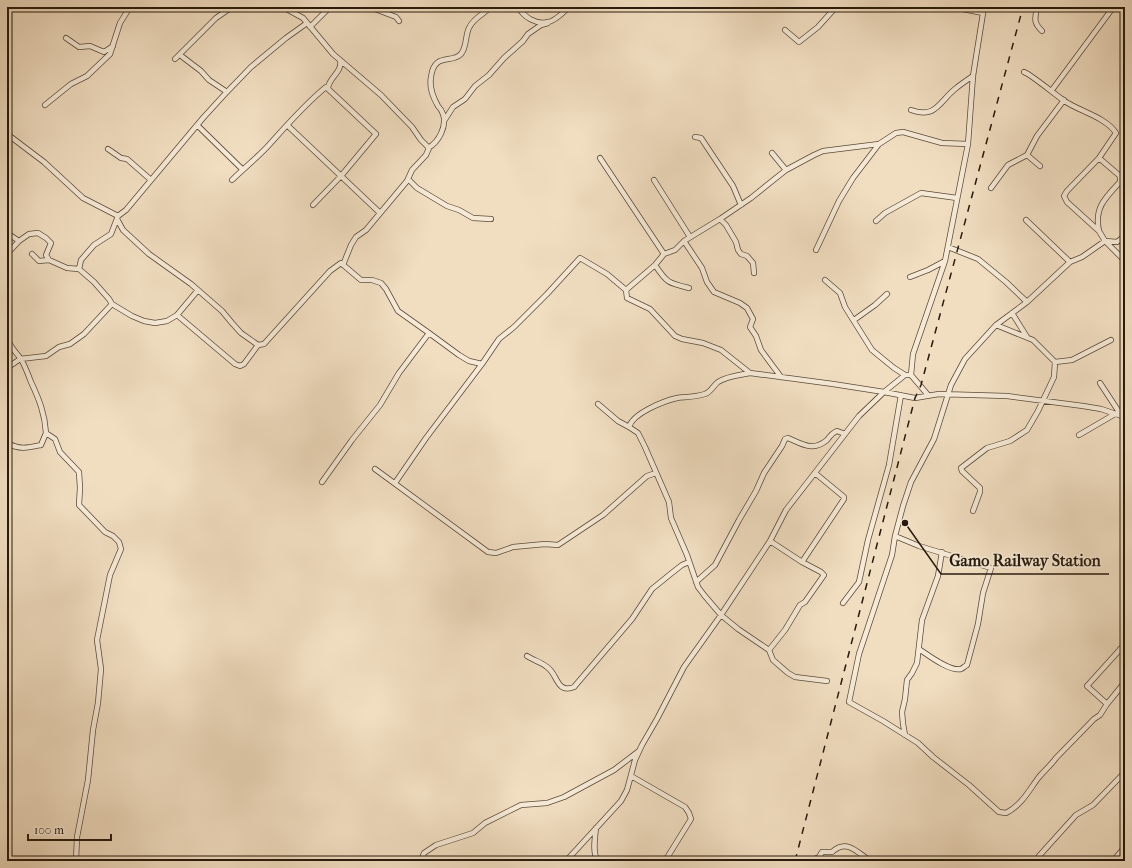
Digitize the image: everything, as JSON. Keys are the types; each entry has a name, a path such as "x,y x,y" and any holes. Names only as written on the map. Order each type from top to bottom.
{"street":[{"path":"45,105 71,84 87,76 110,54 120,23 130,7"},
{"path":"175,59 216,18 232,7"},
{"path":"283,7 303,18 333,54 381,95 412,127 428,148"},
{"path":"310,27 330,7"},
{"path":"374,7 375,9 396,17 398,22"},
{"path":"444,121 443,113 434,100 432,93 431,77 433,67 438,62 448,58 457,57 462,54 469,27 473,21 491,7"},
{"path":"518,7 530,20 548,22"},
{"path":"343,265 356,237 366,230 408,179 412,170 426,154 428,148 435,144 439,138 444,121 453,107 465,100 475,86 489,75 504,58 523,41 528,34 541,25 556,18 568,7"},
{"path":"785,30 799,42 818,27 836,7"},
{"path":"953,7 983,13"},
{"path":"928,395 911,375 912,354 945,261 948,247 968,144 973,76 984,7"},
{"path":"1037,7 1035,19 1036,24 1042,30"},
{"path":"1052,90 1112,7"},
{"path":"79,269 81,260 94,245 111,234 117,217 126,210 197,125 227,92 251,67 307,23"},
{"path":"66,38 79,46 90,46 104,52 113,46"},
{"path":"180,55 201,71 209,80 227,92"},
{"path":"328,88 329,82 339,69 341,64 340,60"},
{"path":"1024,72 1052,90 1064,100 1097,118 1113,129 1116,133 1099,158 1064,196 1066,202 1099,231 1105,241 1125,262"},
{"path":"911,110 926,113 934,109 955,89 973,76"},
{"path":"232,180 267,147 313,98 326,87 328,88"},
{"path":"313,205 341,176 376,134 328,88"},
{"path":"991,188 1008,165 1027,155 1037,136 1064,100"},
{"path":"197,125 242,169"},
{"path":"287,125 380,213"},
{"path":"816,250 839,201 853,178 879,144 896,133 903,132 942,143 968,144"},
{"path":"7,134 44,162 83,198 117,217 123,230 149,254 181,276 198,290 222,311 241,333 258,345"},
{"path":"695,137 701,138 733,186 741,205"},
{"path":"626,290 655,265 664,254 675,250 684,241 741,205 786,170 823,151 879,144"},
{"path":"108,149 121,158 127,159 151,180"},
{"path":"772,153 786,170"},
{"path":"1027,155 1040,166"},
{"path":"600,158 664,254"},
{"path":"1099,158 1120,176 1123,183 1107,196 1099,208 1097,220 1099,231"},
{"path":"408,179 417,188 447,206 459,210 473,218 491,219"},
{"path":"654,180 690,237"},
{"path":"876,221 885,213 921,193 957,198"},
{"path":"720,219 733,236 738,250 741,254 747,256 753,263 754,273"},
{"path":"1026,220 1070,262"},
{"path":"7,233 19,241"},
{"path":"7,254 19,241 29,234 38,233 46,238 50,244 46,254 49,260"},
{"path":"1125,236 1116,242 1105,241 1082,257 1070,262 1027,302 996,325 965,359 951,385 934,439 911,482 895,536 892,556 859,654 848,702 918,743 933,757 970,785 999,812 1006,813 1016,808 1027,796 1039,777 1094,719 1100,715 1125,682"},
{"path":"684,241 702,268 707,282 714,292 740,303 747,308 753,320 750,327 756,336 761,350 780,377"},
{"path":"948,247 978,259 1027,302"},
{"path":"32,254 38,261 49,260 67,268 79,269 94,282 112,304 132,316 144,321 155,323 167,321 177,315 198,290"},
{"path":"395,483 426,438 499,339 520,321 547,294 580,258 607,274 626,290 627,298 650,309 675,336 682,339 703,343 721,350 750,373"},
{"path":"910,277 945,261"},
{"path":"177,315 235,364 240,366 244,364 258,345 264,344 330,271 341,264 362,280 372,280 381,283 398,311 430,332 459,355 469,361 482,364"},
{"path":"655,265 664,279 672,284 689,288"},
{"path":"825,280 840,293 845,306 872,350 894,368 905,375 911,375"},
{"path":"854,320 875,305 887,294"},
{"path":"7,368 20,359 46,356 59,347 70,344 84,334 112,304"},
{"path":"1012,313 1027,338"},
{"path":"973,511 980,488 962,471 961,468 986,448 1010,440 1026,430 1038,411 1054,377 1055,362 1033,340 996,325"},
{"path":"322,482 352,440 380,405 399,373 430,332"},
{"path":"7,338 10,346 20,359 40,401 46,423 46,433 41,446 15,448 7,443"},
{"path":"1055,362 1072,360 1111,340"},
{"path":"629,427 630,422 637,416 661,402 677,398 703,395 718,382 750,373 845,385 915,398 928,395 949,394 1000,396 1084,406 1123,416"},
{"path":"566,861 621,800 627,790 639,750 684,667 721,615 770,540 786,510 866,409 905,375"},
{"path":"1100,383 1123,416"},
{"path":"843,602 859,582 868,540 889,465 901,395"},
{"path":"598,404 618,421 638,433 669,502 671,518 698,587 721,615 738,629 770,650 773,660 780,668 792,675 804,679 828,681"},
{"path":"1079,435 1116,414"},
{"path":"696,582 715,565 725,544 756,491 764,473 785,439 788,438 808,446 818,446 832,433 837,431 845,434"},
{"path":"46,433 55,439 60,452 79,472 79,505 105,532 113,536 119,542 121,549 110,575 97,640 101,669 98,703 93,730 88,780 77,837 76,861"},
{"path":"375,469 488,552 496,553 512,547 545,544 558,545 603,515 647,476 656,473"},
{"path":"802,562 844,499 844,497 815,473"},
{"path":"895,536 919,546 991,568 967,665 961,669 954,668 945,665 919,649"},
{"path":"770,540 824,575 805,602 800,605 785,630 770,650"},
{"path":"905,735 902,712 907,680 912,673 916,662 922,620 938,576 942,552"},
{"path":"527,656 546,666 558,684 569,689 574,687 632,619 652,589 682,565 689,562"},
{"path":"1107,704 1087,686 1125,644"},
{"path":"1120,649 1125,654"},
{"path":"421,861 424,853 436,845 473,833 482,825 521,805 547,802 564,797 614,770 639,750"},
{"path":"1039,856 1076,816 1093,805 1125,772"},
{"path":"631,776 685,807 689,813 691,819 665,861"},
{"path":"596,828 595,849 596,858 598,861"},
{"path":"812,861 819,857 822,852 832,852 838,847 844,846 851,848 870,861"},
{"path":"1113,861 1125,846"}],"railway":[{"path":"795,861 915,398 921,385 1023,7"}],"place":[{"name":"Gamo Railway Station","path":"905,523"}]}
